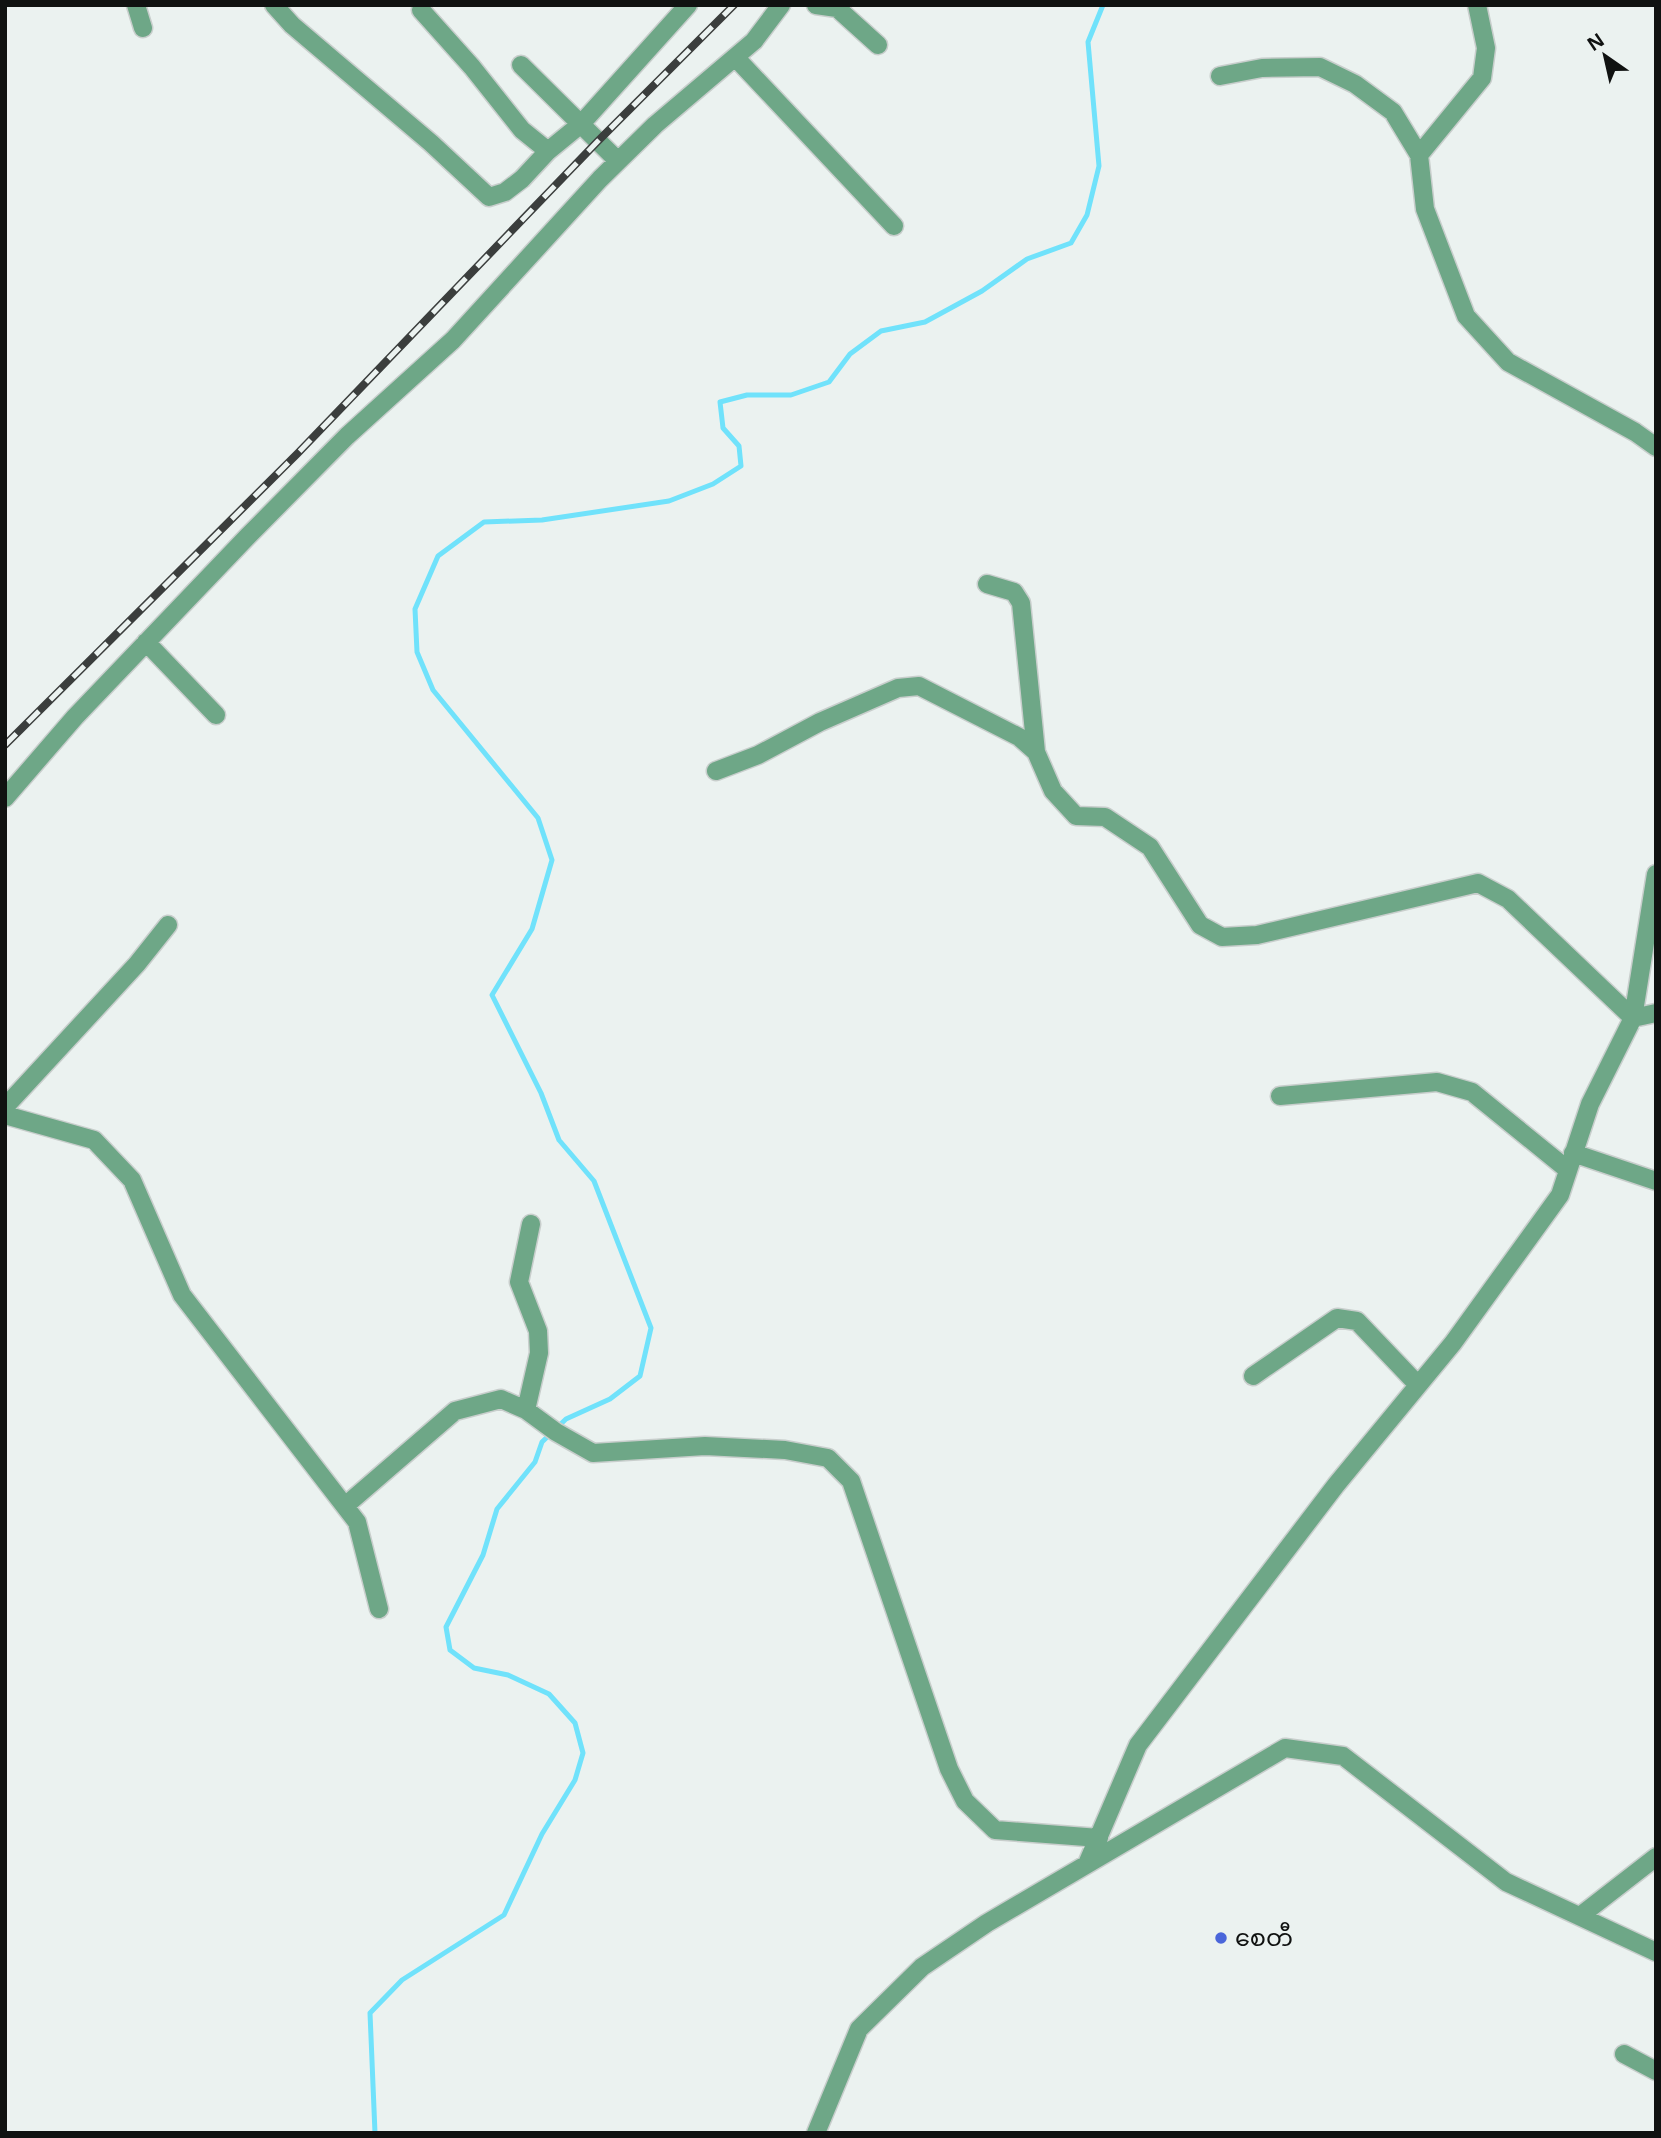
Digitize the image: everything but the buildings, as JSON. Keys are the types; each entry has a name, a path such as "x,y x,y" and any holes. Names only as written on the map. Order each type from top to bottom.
{"street":[{"path":"135,5 144,28"},
{"path":"274,5 292,25 431,143 489,197 505,191 522,179 548,150 582,124 688,5"},
{"path":"5,798 75,717 347,436 453,340 618,161 655,125 754,41 781,5"},
{"path":"816,5 837,8 878,45"},
{"path":"1419,155 1482,78 1486,48 1477,5"},
{"path":"421,10 472,67 522,131 548,150"},
{"path":"736,58 894,226"},
{"path":"522,65 618,161"},
{"path":"1220,76 1262,68 1320,66 1355,84 1393,112 1419,155 1425,209 1466,316 1508,362 1635,432 1656,447"},
{"path":"987,584 1014,592 1021,603 1036,752 1053,791 1076,816 1105,817 1150,847 1200,925 1222,937 1256,935 1478,883 1508,899 1633,1018"},
{"path":"146,642 216,715"},
{"path":"716,771 758,755 820,722 898,688 919,686 1019,737 1036,752"},
{"path":"1087,1864 1138,1745 1336,1485 1494,1288 1560,1195 1590,1104 1633,1018 1653,907 1656,874"},
{"path":"5,1107 137,964 168,925"},
{"path":"1633,1018 1656,1013"},
{"path":"1280,1096 1437,1082 1472,1092 1571,1161 1656,1181"},
{"path":"5,1115 94,1140 132,1180 182,1296 357,1521 379,1609"},
{"path":"526,1410 539,1353 538,1331 519,1282 531,1224"},
{"path":"1253,1376 1329,1322 1346,1318 1357,1321 1418,1385"},
{"path":"345,1506 455,1411 501,1399 526,1410 550,1428 593,1453 705,1446 785,1450 828,1458 851,1481 949,1769 965,1801 995,1830 1098,1838"},
{"path":"816,2133 859,2029 922,1967 986,1923 1285,1748 1343,1756 1506,1882 1656,1952"},
{"path":"1580,1916 1656,1857"},
{"path":"1624,2054 1656,2071"}],"waterway":[{"path":"375,2133 370,2013 402,1980 504,1915 542,1834 575,1780 583,1753 575,1723 549,1694 508,1675 474,1668 450,1650 446,1627 483,1555 497,1509 535,1462 542,1442 566,1419 610,1399 640,1376 651,1328 594,1181 559,1140 541,1093 492,995 532,929 552,860 538,818 433,690 417,652 415,609 438,556 484,522 542,520 669,501 713,484 741,466 739,446 723,428 720,402 747,395 791,395 829,382 850,354 881,331 925,322 982,291 1027,259 1071,243 1087,215 1099,166 1088,42 1103,5"}],"railway":[{"path":"5,745 298,453 598,141 734,5"}],"place":[{"name":"စေတီ","path":"1221,1938"}]}
